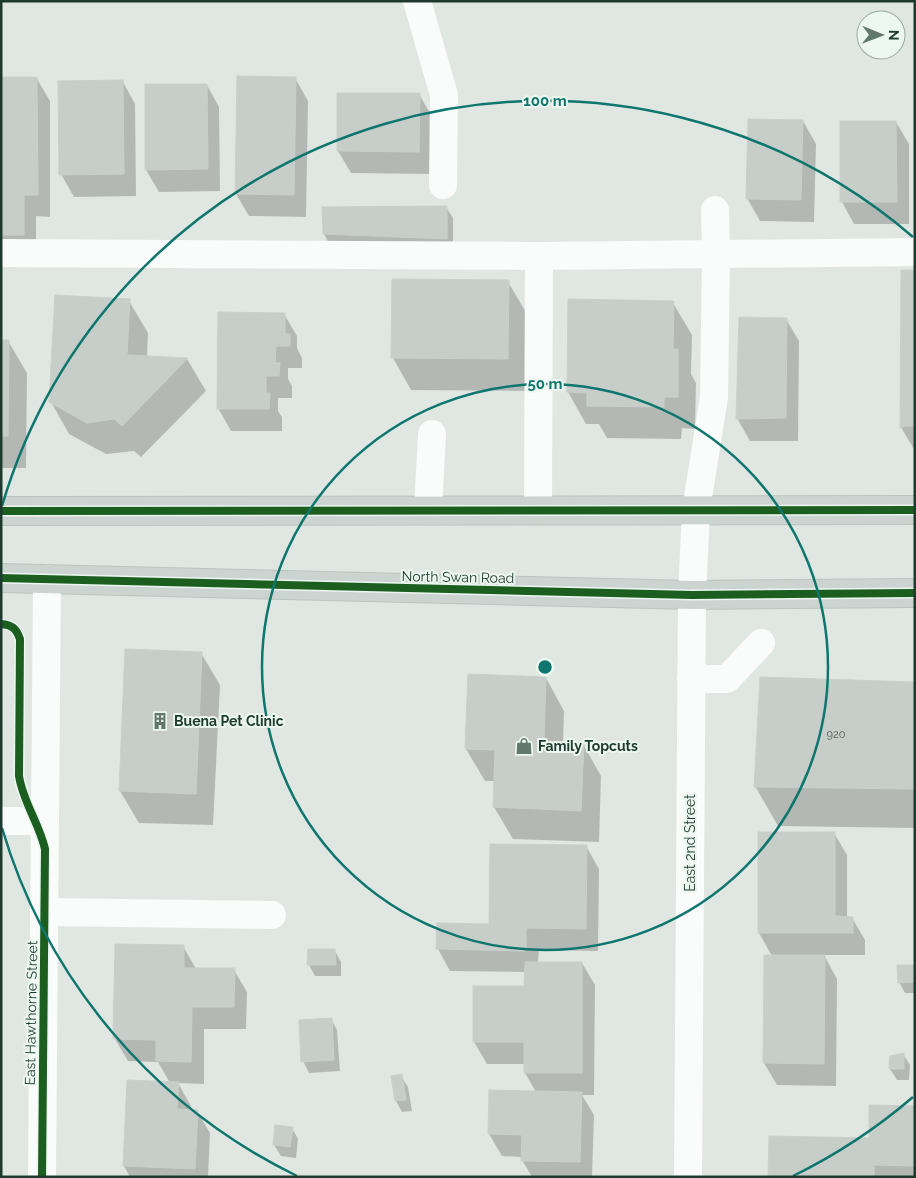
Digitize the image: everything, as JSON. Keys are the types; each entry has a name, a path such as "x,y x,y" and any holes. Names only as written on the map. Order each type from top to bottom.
{"main road":[{"path":"1,511 915,510"},
{"name":"North Swan Road","path":"1,578 692,595 915,593"}],"street":[{"path":"417,1 444,95 443,185"},
{"name":"East 2nd Street","path":"688,1177 692,595 696,510 714,397 715,210"},
{"path":"1,254 539,256 915,252"},
{"path":"538,510 539,256"},
{"path":"428,510 432,434"},
{"name":"East Hawthorne Street","path":"42,1177 47,579"},
{"path":"691,679 727,679 761,643"},
{"path":"1,821 45,820"},
{"path":"44,912 272,915"}],"building":[{"path":"237,76 296,77 294,195 235,194"},
{"path":"1,77 37,77 38,195 24,195 24,235 1,235"},
{"path":"123,80 124,174 59,175 58,81"},
{"path":"145,84 207,84 208,169 145,170"},
{"path":"337,93 420,93 419,152 337,151"},
{"path":"748,119 803,120 801,200 746,199"},
{"path":"840,121 896,121 897,202 840,202"},
{"path":"447,206 447,239 323,234 322,207"},
{"path":"901,270 915,270 915,426 903,426 900,429"},
{"path":"392,279 509,280 508,359 391,358"},
{"path":"55,295 130,299 127,355 188,358 122,426 114,419 87,423 49,402"},
{"path":"568,299 674,301 673,349 678,349 678,397 664,397 664,407 587,406 587,393 567,392"},
{"path":"218,312 285,313 285,334 290,334 290,346 276,346 275,363 280,363 279,376 266,376 266,393 270,393 269,409 217,409"},
{"path":"739,317 787,318 786,418 736,419"},
{"path":"1,340 9,340 8,436 1,436"},
{"name":"Buena Pet Clinic","path":"125,649 202,652 196,794 119,791"},
{"name":"Family Topcuts","path":"468,674 546,677 544,741 584,742 581,811 493,807 495,750 465,749"},
{"path":"760,677 915,682 915,789 754,787"},
{"path":"758,832 835,832 835,916 853,917 853,933 758,933"},
{"path":"490,844 587,845 586,929 526,928 526,951 436,949 437,923 489,924"},
{"path":"115,944 184,945 184,968 235,968 234,1007 192,1007 191,1062 156,1061 156,1040 113,1039"},
{"path":"308,949 335,949 336,965 307,965"},
{"path":"764,955 825,955 824,1064 763,1063"},
{"path":"525,962 582,962 582,1073 524,1073 524,1042 473,1042 473,986 524,986"},
{"path":"897,965 915,965 915,982 898,983"},
{"path":"332,1018 334,1060 301,1062 299,1020"},
{"path":"904,1053 904,1069 889,1069 890,1056"},
{"path":"402,1074 406,1100 395,1101 391,1076"},
{"path":"127,1080 179,1082 177,1109 198,1110 195,1169 123,1166"},
{"path":"489,1090 582,1092 580,1162 521,1161 522,1135 488,1134"},
{"path":"869,1105 915,1106 915,1166 874,1165 874,1177 768,1177 769,1136 869,1138"},
{"path":"275,1125 293,1127 290,1147 273,1145"}],"cycle path":[{"path":"1,511 915,510"},
{"path":"1,578 692,595 915,593"},
{"path":"1,624 13,628 20,639 19,776 24,795 45,849 42,1177"}],"place":[{"name":"Buena Pet Clinic","path":"160,721"},
{"name":"Family Topcuts","path":"524,746"}]}
